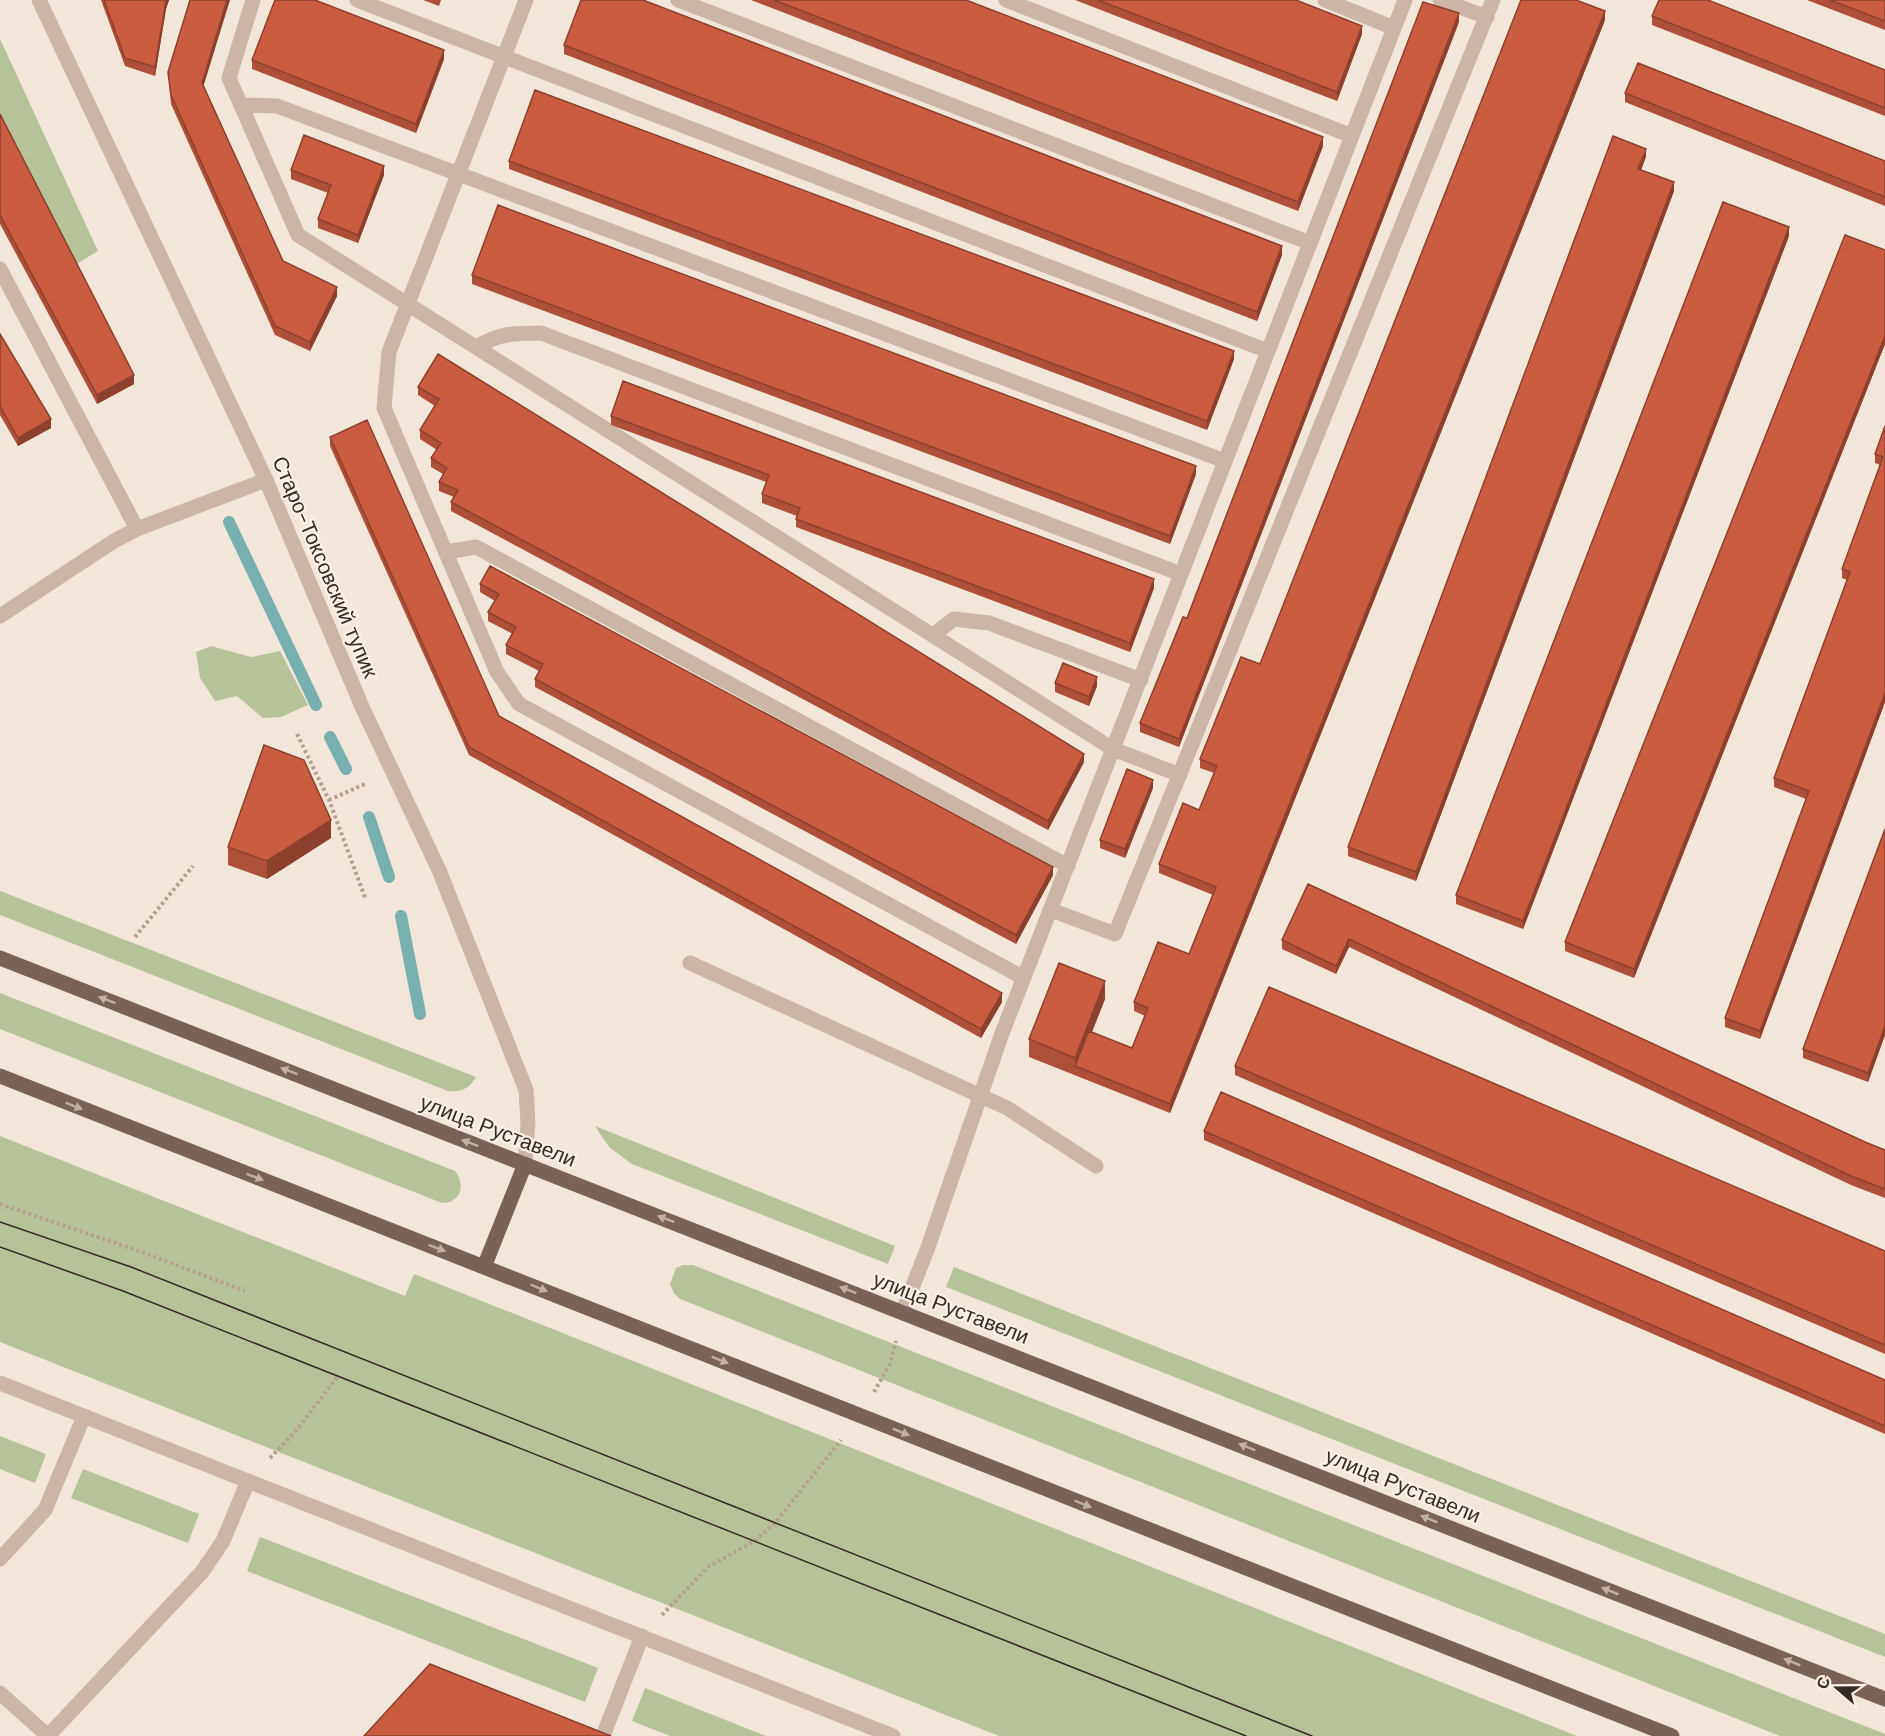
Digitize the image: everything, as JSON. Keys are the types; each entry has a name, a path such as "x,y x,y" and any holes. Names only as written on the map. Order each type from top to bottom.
{"main road":[{"name":"улица Руставели","path":"0,958 903,1311 1885,1699"},
{"path":"0,1076 1672,1736"},
{"path":"484,1267 525,1164"}],"street":[{"name":"Старо-Токсовский тупик","path":"39,0 266,480 363,709 439,870 526,1090 528,1122 525,1164"},
{"path":"253,0 229,78 298,235 1113,749 1180,775"},
{"path":"357,0 1268,351"},
{"path":"526,0 389,352 384,408 497,672 519,704 1024,978"},
{"path":"678,0 1310,243"},
{"path":"1006,0 1352,136"},
{"path":"1325,0 1394,28"},
{"path":"903,1311 1024,978 1404,0"},
{"path":"1440,0 1487,17"},
{"path":"1051,910 1115,934 1494,0"},
{"path":"241,105 277,106 1225,461"},
{"path":"0,269 137,529"},
{"path":"476,348 493,337 517,333 541,333 1181,574"},
{"path":"0,616 114,541 137,529 266,480"},
{"path":"446,552 476,547 1068,866"},
{"path":"933,636 954,620 989,623 1141,680"},
{"path":"690,963 1007,1108 1096,1166"},
{"path":"0,1383 893,1736"},
{"path":"0,1559 45,1510 84,1416"},
{"path":"0,1693 48,1736 202,1572 223,1541 248,1480"},
{"path":"603,1736 642,1636"}],"path":[{"path":"297,734 329,800 366,900"},
{"path":"329,800 392,771"},
{"path":"135,937 193,867"},
{"path":"0,1204 140,1251 245,1291"},
{"path":"642,1636 708,1567 755,1541 775,1523 860,1416 890,1364 903,1311"},
{"path":"248,1480 295,1432 338,1376"}],"green space":[{"path":"0,39 98,251 73,266 0,124"},
{"path":"211,646 251,657 280,651 308,705 281,717 263,718 237,696 215,701 200,678 196,652"},
{"path":"0,891 476,1077 465,1089 448,1091 0,915"},
{"path":"0,993 455,1171 460,1182 460,1192 454,1200 442,1203 0,1029"},
{"path":"595,1126 895,1246 888,1264 632,1164 609,1147"},
{"path":"0,1136 405,1296 414,1274 1577,1736 999,1736 0,1342"},
{"path":"693,1265 1885,1734 1885,1736 1780,1736 680,1299 670,1284 676,1268"},
{"path":"954,1267 1885,1634 1885,1657 946,1287"},
{"path":"0,1436 46,1454 35,1483 0,1469"},
{"path":"83,1469 199,1514 188,1543 71,1498"},
{"path":"260,1537 598,1668 585,1702 247,1571"},
{"path":"645,1688 766,1736 670,1736 632,1721"}],"building":[{"path":"104,0 166,0 155,67 125,58"},
{"path":"190,0 227,0 202,83 283,261 337,287 310,342 275,326 171,95 168,72"},
{"path":"275,0 315,0 444,50 416,124 252,60"},
{"path":"581,0 643,0 1282,246 1257,312 564,45"},
{"path":"774,0 966,0 1323,137 1298,202"},
{"path":"1098,0 1296,0 1362,26 1337,92"},
{"path":"1521,0 1576,0 1605,11 1170,1104 1075,1066 1089,1031 1132,1048 1148,1008 1134,1002 1158,942 1189,954 1216,887 1159,864 1183,803 1199,810 1217,766 1200,759 1241,657 1260,664"},
{"path":"1659,0 1708,0 1885,70 1885,108 1652,16"},
{"path":"1830,0 1885,0 1885,21"},
{"path":"1423,2 1459,13 1179,739 1140,723 1183,617 1187,618"},
{"path":"1638,63 1885,161 1885,197 1625,93"},
{"path":"535,90 1234,351 1207,421 509,161"},
{"path":"0,114 134,375 97,395 0,215"},
{"path":"304,135 384,166 358,235 318,219 331,185 291,170"},
{"path":"1613,136 1646,149 1638,169 1674,182 1416,872 1348,847"},
{"path":"1723,202 1789,227 1523,921 1456,895"},
{"path":"498,205 1196,466 1170,536 472,275"},
{"path":"1845,235 1885,250 1885,336 1634,969 1565,942"},
{"path":"0,334 51,419 18,438 0,406"},
{"path":"438,354 1084,754 1048,821 451,502 458,490 439,482 447,468 431,458 441,443 420,430 439,399 418,387"},
{"path":"623,381 1154,579 1130,643 796,519 800,508 762,494 769,475 611,416"},
{"path":"367,420 499,716 1002,993 981,1029 469,747 330,437"},
{"path":"1885,426 1885,693 1760,1031 1725,1018 1809,791 1774,778 1850,572 1842,569 1883,457 1875,454"},
{"path":"490,566 1053,867 1016,935 535,679 543,664 506,645 516,627 488,612 499,594 480,584"},
{"path":"1063,663 1097,677 1089,697 1055,683"},
{"path":"264,745 304,760 331,820 267,861 228,847"},
{"path":"1127,769 1153,780 1125,849 1100,840"},
{"path":"1885,829 1885,1026 1868,1073 1803,1049"},
{"path":"1308,884 1885,1150 1885,1189 1851,1176 1349,939 1336,966 1282,940"},
{"path":"1059,963 1105,981 1075,1058 1029,1039"},
{"path":"1269,987 1885,1251 1885,1345 1235,1066"},
{"path":"1221,1092 1885,1380 1885,1426 1204,1131"},
{"path":"430,1664 611,1736 364,1736"}],"waterway":[{"path":"229,522 316,705"},
{"path":"330,737 346,769"},
{"path":"369,817 389,877"},
{"path":"401,916 420,1014"}],"tram line":[{"path":"0,1222 131,1267 1312,1736"},
{"path":"0,1247 123,1291 1246,1736"}]}
